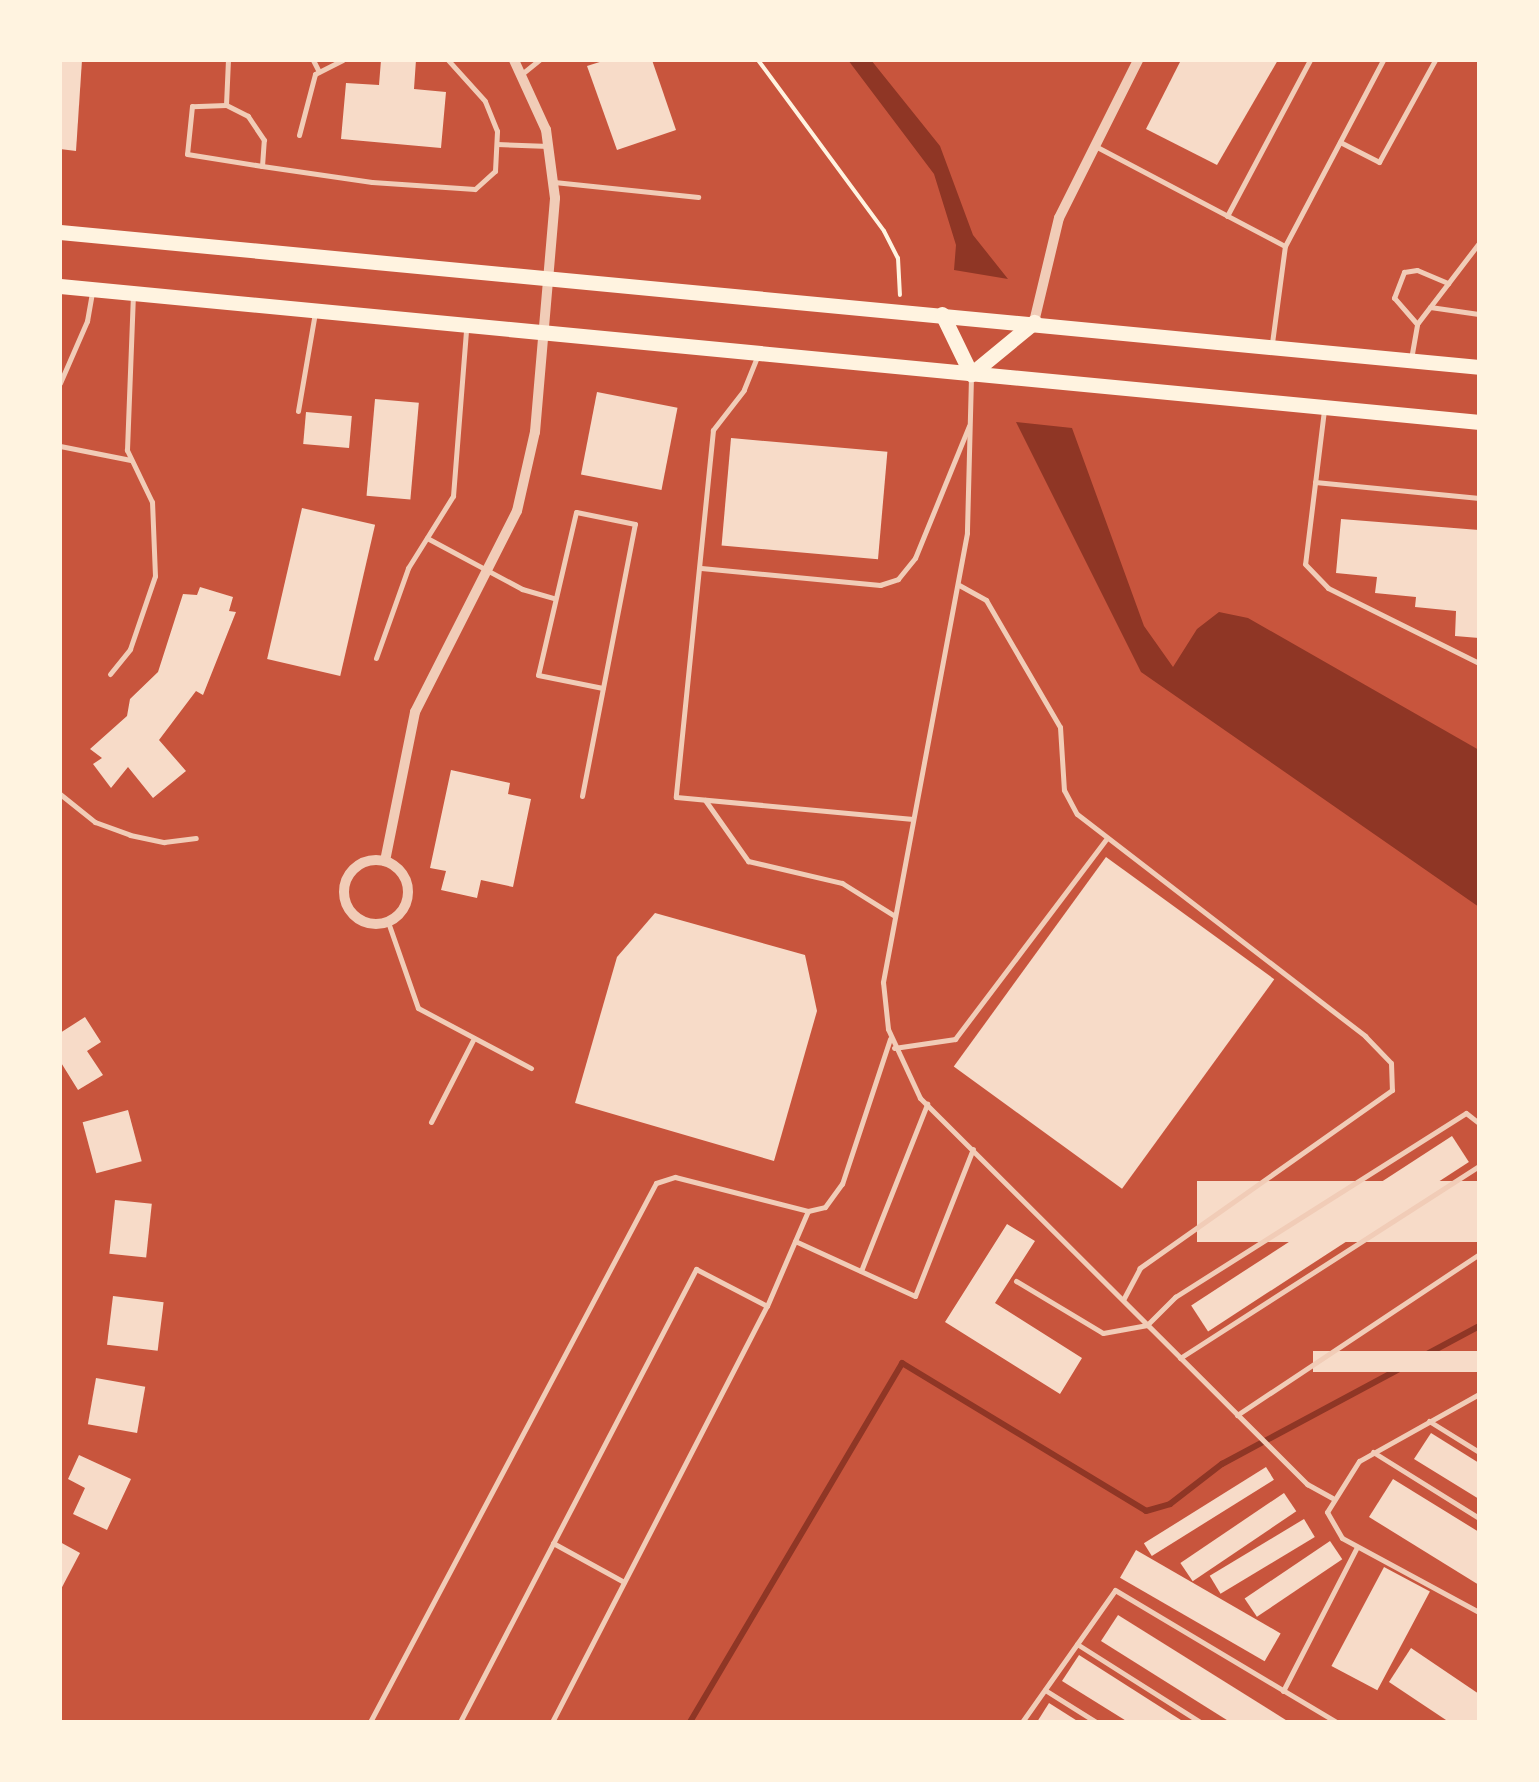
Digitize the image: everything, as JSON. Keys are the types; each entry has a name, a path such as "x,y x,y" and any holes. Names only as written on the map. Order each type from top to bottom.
{"main road":[{"path":"60,232 1479,367"},
{"path":"60,286 1479,422"},
{"path":"942,314 971,374"},
{"path":"971,374 1034,322"}],"street":[{"path":"385,862 416,712 488,571 528,475 544,331 554,182 549,146 523,72 514,60"},
{"path":"1034,322 1059,218 1138,60"},
{"path":"385,862 408,887 403,910 388,922 365,923 344,897 355,868 385,862"}],"lane":[{"path":"226,105 228,60"},
{"path":"313,60 319,72"},
{"path":"299,135 306,89 319,72 344,60"},
{"path":"262,166 264,140 248,116 226,105 192,106 187,154 262,166 475,188 494,171 498,144 485,100 448,60"},
{"path":"523,72 539,60"},
{"path":"1227,216 1310,60"},
{"path":"1272,346 1286,246 1383,60"},
{"path":"1340,142 1379,162 1435,60"},
{"path":"498,144 549,146"},
{"path":"1095,146 1286,246"},
{"path":"554,182 698,197"},
{"path":"1411,360 1417,324 1479,243"},
{"path":"1417,324 1394,298 1404,272 1418,270 1448,283"},
{"path":"60,383 88,322 93,290"},
{"path":"110,674 130,649 155,576 152,502 132,460 133,293"},
{"path":"1430,307 1479,314"},
{"path":"298,411 315,310"},
{"path":"376,658 408,568 453,496 467,324"},
{"path":"758,354 744,390 714,430 676,797 914,819"},
{"path":"971,374 967,533 882,982 890,1037 926,1104 1272,1450 1332,1498"},
{"path":"1324,407 1304,564 1328,588 1479,664"},
{"path":"699,568 880,585 898,578 915,558 970,424"},
{"path":"60,446 132,460"},
{"path":"1315,482 1479,498"},
{"path":"582,796 635,524 576,512 538,675 603,688"},
{"path":"427,538 488,571 554,598"},
{"path":"958,584 986,600 1060,727 1064,790 1077,814 1365,1036 1391,1063 1392,1090 1140,1268 1123,1300"},
{"path":"60,794 95,822 130,835 164,842 196,838"},
{"path":"706,800 748,862 842,883 895,916"},
{"path":"894,1048 956,1039 1106,839"},
{"path":"388,922 418,1008 531,1068"},
{"path":"552,1722 767,1306 808,1211 837,1196 890,1037"},
{"path":"431,1122 474,1038"},
{"path":"860,1270 926,1104"},
{"path":"1016,1281 1103,1333 1147,1324 1174,1297 1466,1113 1479,1122"},
{"path":"795,1241 916,1296 973,1150"},
{"path":"1180,1358 1479,1166"},
{"path":"370,1722 656,1183 675,1177 808,1211"},
{"path":"1238,1415 1479,1254"},
{"path":"460,1722 696,1269 767,1306"},
{"path":"1479,1394 1358,1461 1332,1498 1329,1522 1358,1546 1479,1612"},
{"path":"1429,1421 1479,1452"},
{"path":"1373,1452 1479,1518"},
{"path":"553,1544 624,1582"},
{"path":"1283,1690 1358,1546"},
{"path":"1022,1722 1115,1590 1336,1722"},
{"path":"1077,1644 1200,1722"},
{"path":"1045,1690 1096,1722"}],"path":[{"path":"758,60 884,231 898,258 901,310"}],"shaded area":[{"path":"848,60 871,60 940,146 973,235 1008,279 954,270 956,245 934,174"},
{"path":"1016,422 1072,428 1144,626 1173,667 1197,629 1219,612 1248,618 1479,750 1479,907 1141,672"}],"building":[{"path":"60,60 82,60 76,151 60,149"},
{"path":"381,60 416,60 414,89 446,92 441,148 341,139 346,83 379,85"},
{"path":"606,60 652,60 676,130 617,150 587,66"},
{"path":"1181,60 1278,60 1217,165 1146,129"},
{"path":"597,392 677,408 661,490 581,474"},
{"path":"375,399 419,403 410,499 367,496"},
{"path":"306,412 352,416 349,448 303,444"},
{"path":"731,438 887,452 878,559 722,546"},
{"path":"302,508 375,525 340,676 267,659"},
{"path":"1341,519 1479,530 1479,638 1455,636 1456,611 1415,607 1416,597 1375,593 1377,577 1336,573"},
{"path":"200,587 233,597 229,611 236,612 203,695 196,691 159,740 186,771 153,798 128,767 111,788 93,764 102,758 90,749 127,716 130,699 158,672 183,594 197,595"},
{"path":"451,770 510,783 508,794 531,799 513,887 481,880 477,898 441,890 446,871 430,868"},
{"path":"1106,857 1274,979 1122,1189 954,1067"},
{"path":"655,913 805,955 817,1011 774,1161 575,1103 617,957"},
{"path":"85,1017 101,1042 87,1051 103,1075 78,1090 60,1061 60,1033"},
{"path":"128,1110 142,1161 96,1173 83,1122"},
{"path":"1452,1136 1469,1162 1208,1331 1191,1305"},
{"path":"1197,1181 1479,1181 1479,1242 1197,1242"},
{"path":"115,1200 152,1204 146,1258 109,1254"},
{"path":"1007,1224 1035,1241 995,1303 1082,1358 1060,1394 945,1322"},
{"path":"113,1296 164,1302 158,1351 107,1345"},
{"path":"1313,1351 1479,1351 1479,1372 1313,1372"},
{"path":"96,1378 145,1387 137,1433 88,1424"},
{"path":"1431,1433 1479,1463 1479,1499 1414,1459"},
{"path":"79,1455 131,1479 107,1530 73,1514 85,1488 68,1479"},
{"path":"1266,1467 1274,1480 1152,1556 1144,1543"},
{"path":"1393,1479 1479,1532 1479,1585 1369,1517"},
{"path":"1284,1493 1296,1511 1193,1581 1180,1563"},
{"path":"1304,1519 1315,1537 1221,1594 1210,1576"},
{"path":"1330,1541 1342,1559 1257,1617 1245,1599"},
{"path":"60,1542 80,1553 60,1591"},
{"path":"1136,1550 1281,1634 1265,1661 1120,1578"},
{"path":"1384,1567 1430,1591 1377,1690 1331,1666"},
{"path":"1118,1615 1289,1722 1230,1722 1101,1641"},
{"path":"1411,1648 1479,1694 1479,1722 1449,1722 1389,1682"},
{"path":"1079,1655 1184,1722 1128,1722 1062,1681"},
{"path":"1049,1703 1079,1722 1037,1722"}],"waterway":[{"path":"690,1722 902,1363 1146,1511 1170,1504 1222,1464 1479,1326"}]}
